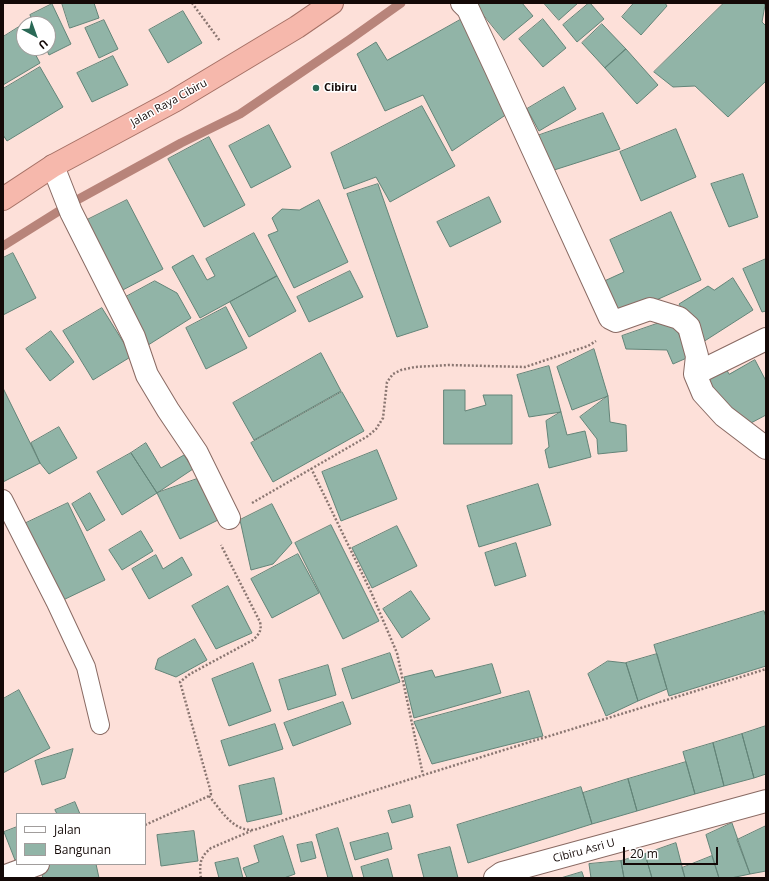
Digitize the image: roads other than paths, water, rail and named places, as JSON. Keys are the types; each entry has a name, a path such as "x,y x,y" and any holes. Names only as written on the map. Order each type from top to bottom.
{"highway":[{"name":"Jalan Raya Cibiru","path":"3,199 52,166 174,102 297,27 332,3"}],"street":[{"path":"462,3 468,9 610,318 616,321 650,309 679,318 689,327 697,356 695,374 703,393 724,416 766,448"},
{"path":"52,166 71,212 134,337 147,376 197,453 229,518"},
{"path":"695,374 766,339"},
{"name":"Cibiru Asri U","path":"495,878 502,874 766,801"},
{"path":"3,877 35,865"}],"lane":[{"path":"3,499 56,603 86,667 100,725"}],"waterway":[{"path":"77,200 181,143 240,114 401,3"},
{"path":"3,246 59,211"}],"place":[{"name":"Cibiru","path":"316,88"}]}
